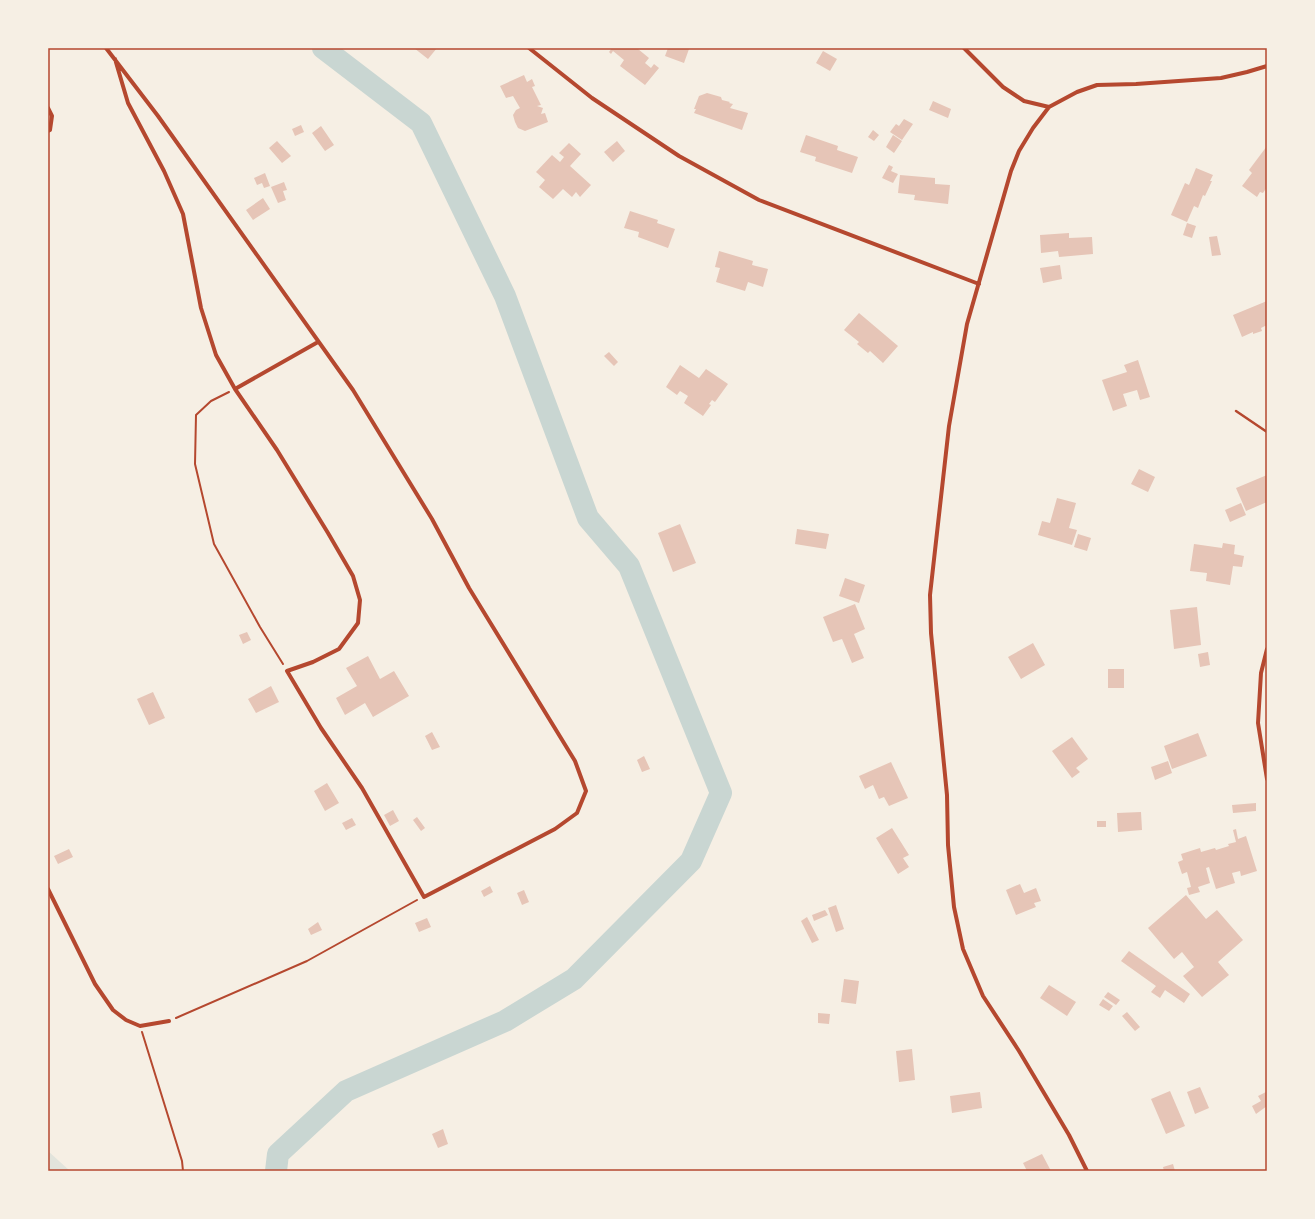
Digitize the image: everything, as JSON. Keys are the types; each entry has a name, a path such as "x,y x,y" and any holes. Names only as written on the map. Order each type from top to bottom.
{"street":[{"path":"106,48 115,59 163,122 318,342 354,390 432,519 469,588 575,761 586,791 577,813 555,829 424,897 362,788 287,672 313,662 339,649 358,623 360,600 353,576 277,450 235,389 216,355 201,308 183,214 164,171 128,103 115,59"},
{"path":"529,48 592,98 673,152 759,200 979,284"},
{"path":"964,48 1003,87 1024,101 1049,107"},
{"path":"1088,1171 1069,1135 983,996 963,949 954,907 948,845 947,795 931,633 930,595 949,426 967,324 1012,171 1019,150 1049,107 1078,92 1097,85 1221,78 1267,66"},
{"path":"48,108 52,116 50,130 48,131"},
{"path":"235,389 318,342"},
{"path":"1267,648 1261,673 1258,723 1267,779"},
{"path":"48,889 95,984 113,1010 126,1020 140,1026 169,1021"}],"lane":[{"path":"1236,411 1267,432"}],"path":[{"path":"235,389 212,401 196,415 195,464 214,544 287,672"},
{"path":"169,1021 307,961 424,897"},
{"path":"140,1026 182,1161 182,1171"}],"shaded area":[{"path":"48,1151 70,1171 48,1171"}],"building":[{"path":"414,48 437,48 428,59"},
{"path":"612,48 639,48 638,49 649,58 645,63 651,68 654,64 659,68 645,85 620,66 624,60 613,51 611,54 609,52"},
{"path":"668,48 689,49 684,63 665,56"},
{"path":"823,51 837,59 830,71 816,63"},
{"path":"524,75 527,82 532,79 535,86 532,87 541,105 537,106 543,108 541,114 545,113 548,122 525,131 518,128 513,115 516,110 520,108 513,96 506,98 500,86"},
{"path":"707,93 721,97 722,100 730,102 729,103 733,104 730,108 748,113 742,130 694,113 699,96"},
{"path":"933,101 951,109 948,118 929,110"},
{"path":"904,119 913,124 902,140 890,132 896,124 899,126"},
{"path":"301,125 304,132 295,136 292,129"},
{"path":"321,126 334,145 325,151 312,133"},
{"path":"873,130 879,135 874,141 868,137"},
{"path":"806,135 838,146 837,150 858,157 852,173 815,161 816,157 800,152"},
{"path":"893,135 902,141 894,153 886,147"},
{"path":"277,141 291,156 282,163 269,148"},
{"path":"617,141 625,151 613,162 604,152"},
{"path":"569,143 581,154 570,166 591,185 580,197 576,192 572,197 563,189 553,199 539,187 545,180 536,172 552,155 560,162 564,157 559,153"},
{"path":"1267,146 1267,187 1263,193 1260,192 1257,197 1242,186 1252,173 1249,170"},
{"path":"889,165 893,167 891,171 898,174 893,183 882,178"},
{"path":"1196,168 1213,175 1210,181 1212,181 1205,196 1203,195 1198,208 1194,206 1187,222 1171,215 1185,183 1189,185"},
{"path":"265,173 270,186 264,188 262,183 257,185 254,178"},
{"path":"900,175 935,178 935,184 950,185 948,204 914,200 915,195 898,193"},
{"path":"284,182 287,190 283,191 286,200 278,203 271,187"},
{"path":"263,198 270,209 253,220 246,210"},
{"path":"630,211 658,220 657,223 675,229 668,248 638,237 639,232 624,228"},
{"path":"1187,223 1196,226 1192,238 1183,235"},
{"path":"1069,233 1069,238 1092,237 1093,254 1059,257 1058,251 1041,253 1040,235"},
{"path":"1217,236 1221,255 1212,256 1209,237"},
{"path":"719,251 753,261 752,265 768,269 763,287 748,282 745,291 716,282 720,268 715,267"},
{"path":"1060,265 1062,279 1043,283 1040,268"},
{"path":"1267,301 1267,325 1261,328 1262,331 1253,334 1253,332 1242,337 1233,315"},
{"path":"859,313 898,346 883,363 870,351 868,353 857,344 859,342 844,330"},
{"path":"609,352 618,362 614,366 604,356"},
{"path":"1138,360 1150,397 1140,400 1137,390 1123,394 1127,406 1113,411 1102,380 1127,372 1124,365"},
{"path":"680,365 699,378 706,369 728,384 715,402 712,400 709,404 711,405 703,416 684,403 688,396 680,391 677,395 666,387"},
{"path":"1139,469 1155,477 1148,492 1131,484"},
{"path":"1267,475 1267,502 1246,511 1236,488"},
{"path":"1057,498 1076,503 1069,528 1077,530 1072,545 1038,535 1042,521 1050,523"},
{"path":"1241,503 1246,515 1230,522 1225,510"},
{"path":"680,524 696,563 673,572 658,533"},
{"path":"797,529 829,534 826,549 795,544"},
{"path":"1078,534 1091,538 1087,551 1074,547"},
{"path":"1223,543 1235,545 1234,554 1244,556 1242,567 1233,566 1230,585 1206,581 1207,573 1190,571 1194,544 1222,548"},
{"path":"845,578 865,585 859,603 839,596"},
{"path":"855,604 865,629 854,634 864,658 852,663 842,639 833,642 823,617"},
{"path":"1197,607 1201,645 1174,649 1170,610"},
{"path":"247,632 251,640 243,644 239,635"},
{"path":"1033,643 1045,665 1021,679 1008,657"},
{"path":"1208,652 1210,665 1200,667 1198,654"},
{"path":"368,656 380,679 394,671 409,696 373,717 365,703 345,715 336,698 357,686 346,668"},
{"path":"1108,669 1124,669 1124,688 1108,688"},
{"path":"271,686 279,702 256,713 248,699"},
{"path":"153,692 165,718 149,725 137,699"},
{"path":"432,732 440,747 432,750 425,736"},
{"path":"1198,733 1207,756 1172,769 1164,746"},
{"path":"1072,737 1088,759 1076,768 1080,772 1072,778 1052,751"},
{"path":"644,756 650,769 642,772 637,760"},
{"path":"1168,761 1172,773 1155,780 1151,767"},
{"path":"891,762 908,798 889,806 884,797 879,799 873,785 865,789 859,776"},
{"path":"327,783 339,803 325,811 314,791"},
{"path":"1256,803 1256,811 1233,813 1232,805"},
{"path":"393,810 399,821 390,826 384,815"},
{"path":"1141,812 1142,830 1118,832 1117,813"},
{"path":"417,817 425,828 421,831 413,820"},
{"path":"352,818 356,825 346,830 342,823"},
{"path":"1097,821 1106,821 1106,827 1097,827"},
{"path":"892,828 909,855 903,858 909,867 898,874 876,838"},
{"path":"1236,829 1238,839 1246,836 1257,871 1241,876 1240,871 1232,873 1235,883 1216,889 1209,867 1206,868 1210,883 1198,887 1200,892 1189,895 1187,888 1191,887 1187,872 1182,874 1178,862 1183,860 1181,854 1200,848 1201,852 1229,846 1228,844 1236,842 1233,830"},
{"path":"69,849 73,857 58,864 54,856"},
{"path":"1020,884 1024,893 1036,888 1041,901 1034,903 1036,907 1016,915 1006,890"},
{"path":"490,886 493,892 484,897 481,891"},
{"path":"524,890 529,902 522,905 517,893"},
{"path":"1186,895 1206,919 1217,910 1243,940 1218,962 1229,975 1202,997 1183,976 1194,967 1182,952 1174,959 1148,928"},
{"path":"836,905 844,929 836,932 828,908"},
{"path":"825,910 828,915 814,921 812,915"},
{"path":"807,917 819,940 812,943 801,921"},
{"path":"427,918 431,927 419,932 415,923"},
{"path":"318,922 322,930 311,935 308,929"},
{"path":"1129,951 1190,994 1184,1003 1165,990 1160,998 1151,992 1156,986 1121,961"},
{"path":"844,979 859,981 856,1004 841,1002"},
{"path":"1049,985 1076,1002 1067,1016 1040,998"},
{"path":"1108,992 1120,1000 1116,1005 1104,997"},
{"path":"1103,999 1113,1006 1109,1011 1099,1005"},
{"path":"1127,1012 1140,1027 1135,1031 1122,1016"},
{"path":"818,1013 830,1014 829,1024 818,1023"},
{"path":"912,1049 915,1080 899,1082 896,1051"},
{"path":"1200,1087 1209,1108 1195,1114 1187,1092"},
{"path":"1170,1091 1185,1126 1166,1134 1151,1099"},
{"path":"980,1092 982,1108 952,1113 950,1096"},
{"path":"1266,1092 1267,1106 1256,1114 1252,1106 1261,1101 1258,1096"},
{"path":"443,1129 448,1144 438,1148 432,1134"},
{"path":"1042,1154 1051,1171 1027,1171 1023,1163"},
{"path":"1173,1164 1175,1171 1164,1171 1163,1167"}],"waterway":[{"path":"276,1171 278,1154 346,1091 505,1021 574,979 691,861 721,793 629,566 588,518 505,296 421,123 323,48"}]}
